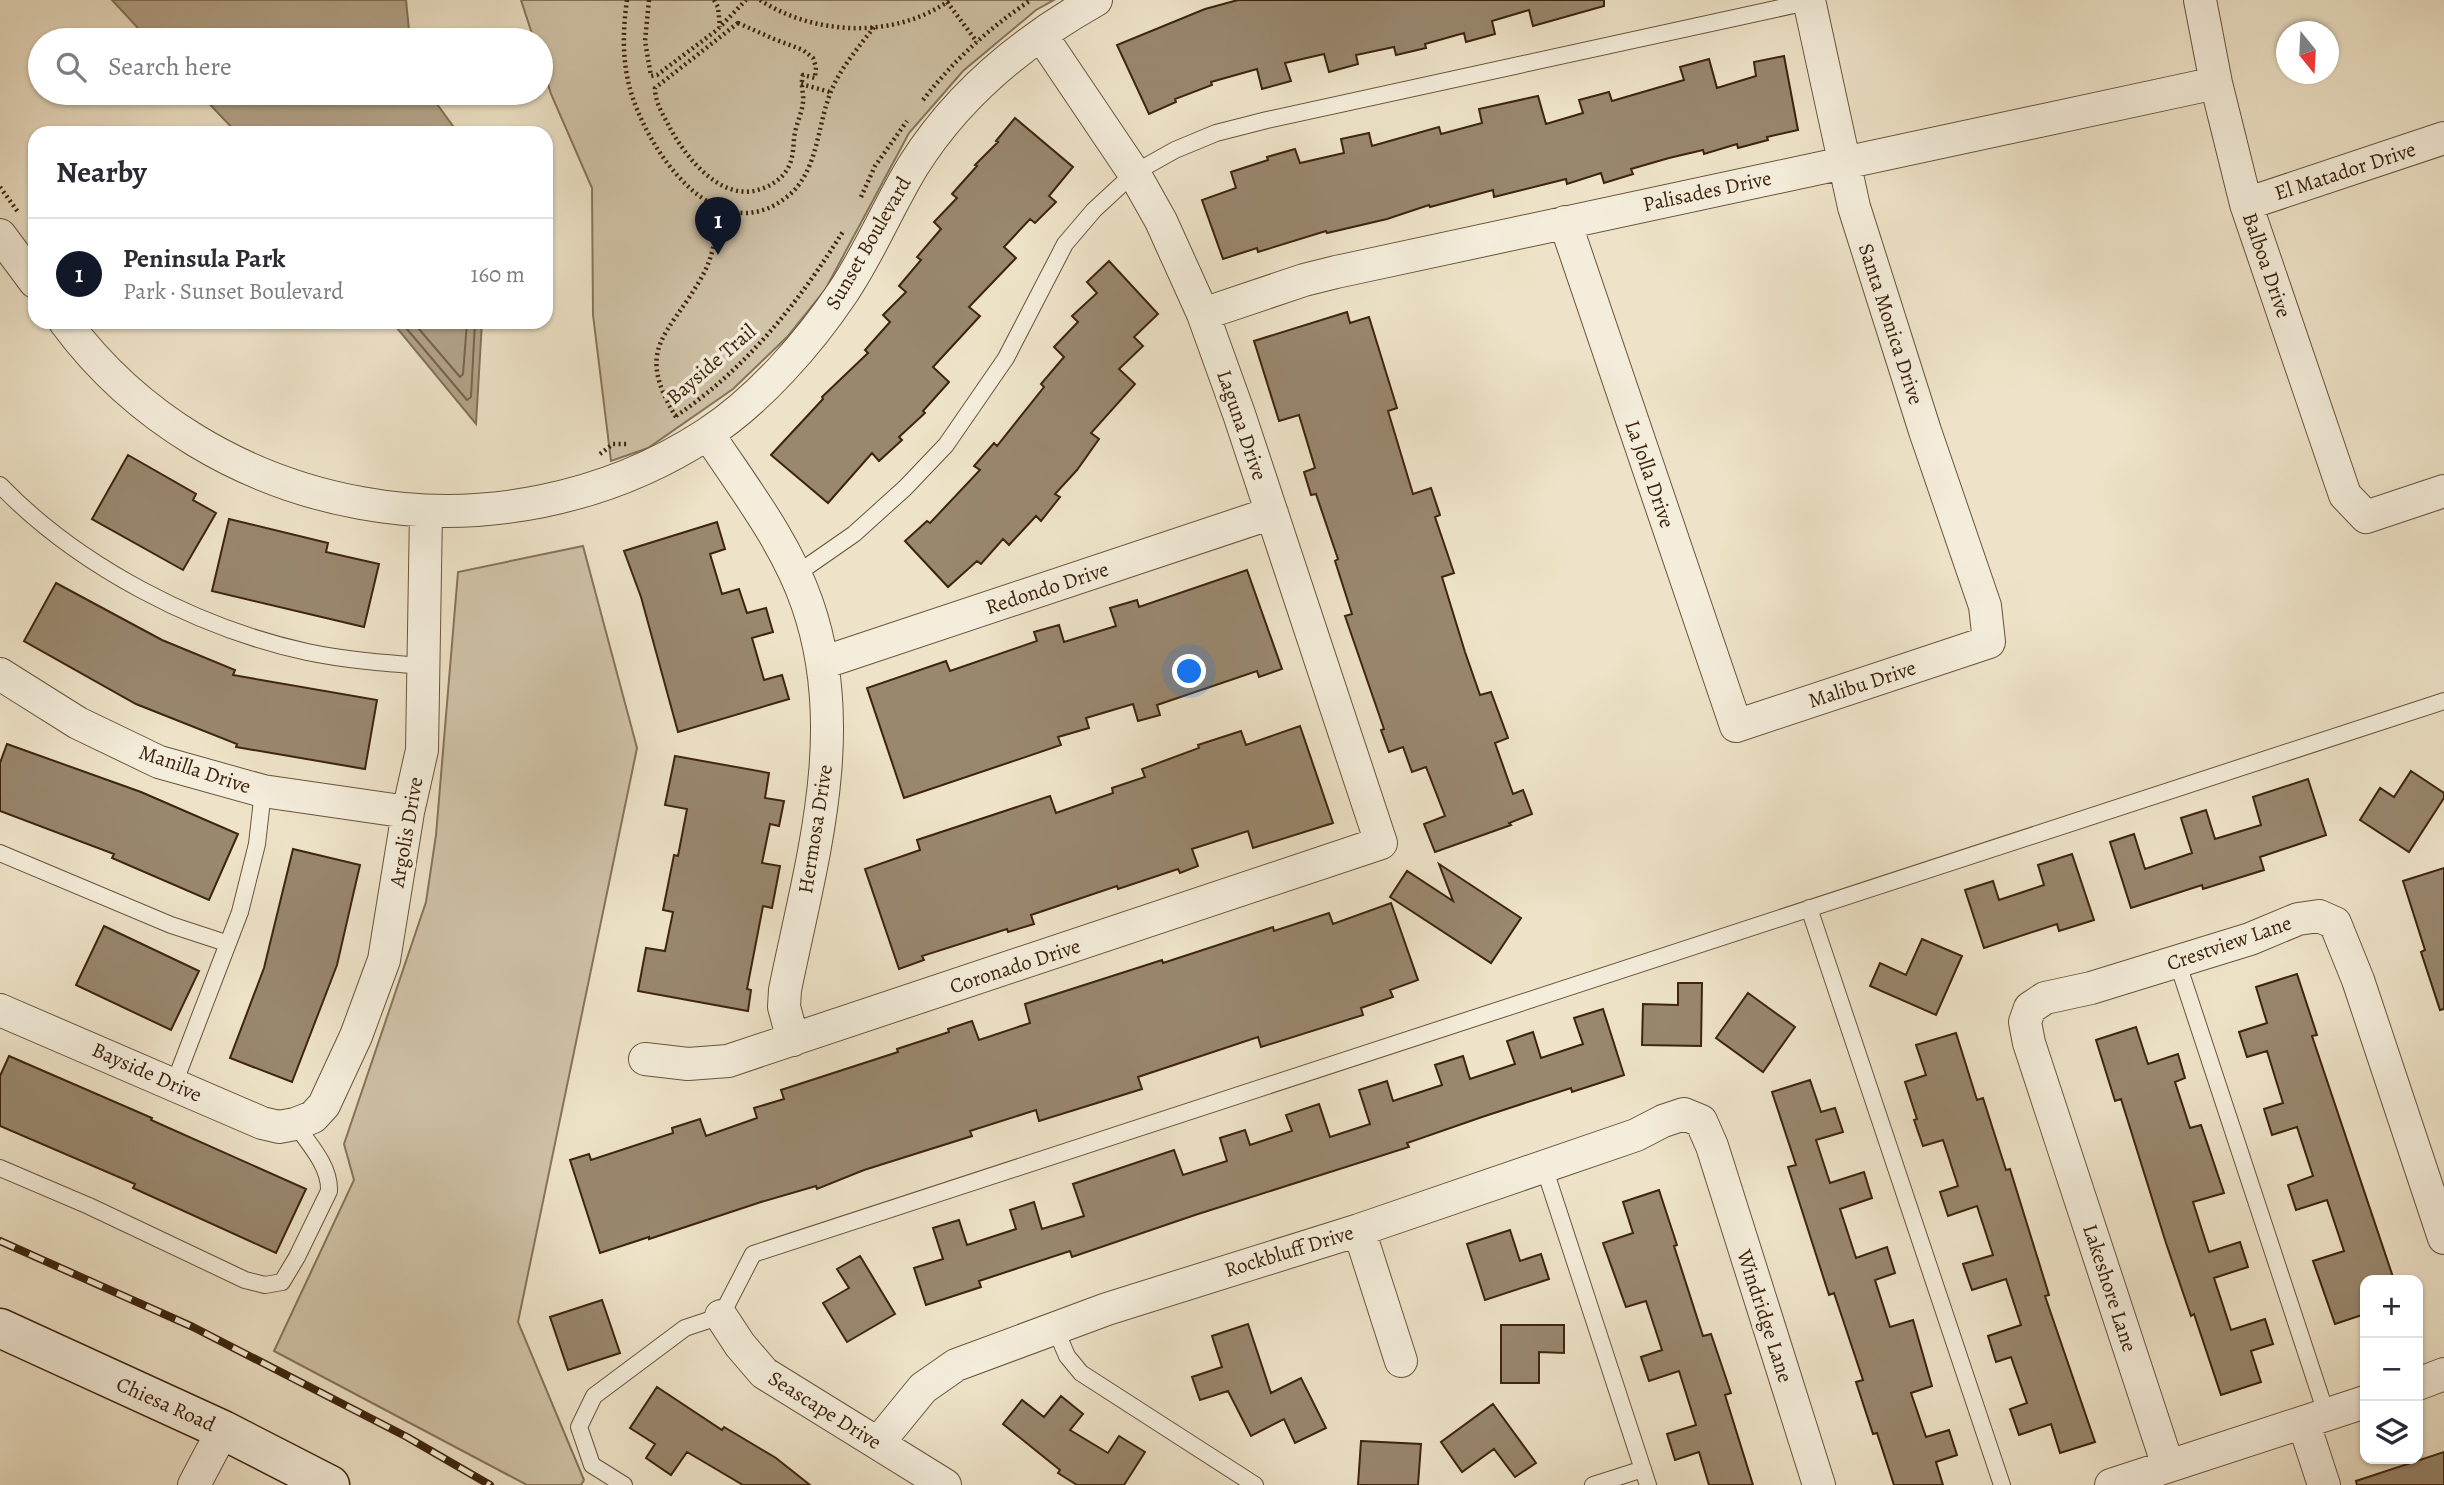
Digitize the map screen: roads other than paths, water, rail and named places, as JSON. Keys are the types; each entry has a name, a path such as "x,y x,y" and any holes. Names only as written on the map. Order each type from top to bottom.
{"main road":[{"name":"Chiesa Road","path":"0,1328 223,1430 330,1485"}],"street":[{"name":"Sunset Boulevard","path":"71,329 101,364 138,398 192,439 233,463 268,478 334,498 384,507 426,510 501,508 568,495 637,472 708,434 742,407 825,318 849,282 914,165 939,127 965,97 1000,65 1096,0"},
{"name":"Balboa Drive","path":"2200,0 2216,83 2246,204 2345,495 2366,517 2444,491"},
{"name":"Santa Monica Drive","path":"1812,1 1854,207 1985,606 1989,642"},
{"name":"Laguna Drive","path":"1041,35 1134,173 1161,222 1203,314 1381,844"},
{"name":"Palisades Drive","path":"1203,314 1336,271 2216,83"},
{"name":"El Matador Drive","path":"2246,204 2444,138"},
{"name":"La Jolla Drive","path":"1564,222 1736,726"},
{"name":"Hermosa Drive","path":"708,434 765,522 795,575 807,602 822,663 828,722 827,768 823,803 785,990 784,1007 793,1040"},
{"name":"Argolis Drive","path":"295,1124 313,1117 324,1105 356,1036 384,960 408,812 422,750 426,510"},
{"name":"Redondo Drive","path":"822,663 1272,513"},
{"name":"Malibu Drive","path":"1736,726 1989,642"},
{"name":"Manilla Drive","path":"0,674 78,723 159,762 263,791 408,812"},
{"name":"Coronado Drive","path":"645,1059 688,1064 728,1062 1381,844"},
{"name":"Crestview Lane","path":"2053,1111 2029,1043 2025,1022 2030,1008 2058,993 2091,988 2250,939 2298,919 2319,916 2335,923 2358,980 2444,1238"},
{"name":"Bayside Drive","path":"0,1010 262,1123 279,1127 295,1124"},
{"name":"Lakeshore Lane","path":"2053,1111 2168,1466"},
{"name":"Rockbluff Drive","path":"878,1443 923,1388 956,1366 1055,1328 1222,1271 1359,1230 1636,1135 1663,1121 1684,1115 1701,1121 1712,1146"},
{"name":"Windridge Lane","path":"1712,1146 1819,1485"},
{"path":"1359,1230 1401,1361"},
{"name":"Seascape Drive","path":"721,1316 740,1345 764,1373 945,1485"},
{"path":"2423,1382 2444,1374"},
{"path":"2111,1485 2360,1404"},
{"path":"2315,1420 2324,1485"},
{"path":"194,1485 223,1430"}],"lane":[{"path":"795,575 854,534 905,488 946,445 1006,358 1065,244 1094,210 1134,173 1175,150 1216,133 1267,120 1812,1"},
{"path":"0,485 23,509 71,546 132,584 184,611 244,635 306,652 361,662 424,666"},
{"path":"624,1485 592,1465 579,1427 594,1396 685,1328 721,1316 753,1254 2444,702"},
{"path":"174,1084 240,912 257,844 263,791"},
{"path":"0,853 171,925 226,943"},
{"path":"1809,908 2002,1485"},
{"path":"2177,961 2315,1420"},
{"path":"0,1167 245,1280 265,1285 282,1282 329,1191 329,1179 321,1162 295,1124"},
{"path":"1544,1167 1646,1477 1593,1485"},
{"path":"1055,1328 1067,1356 1081,1373 1255,1485"}],"water":[{"path":"112,0 406,0 409,28 138,28"},
{"path":"210,105 438,105 453,126 230,126"},
{"path":"398,329 482,329 476,424"}],"railway":[{"path":"0,1241 193,1327 407,1437 490,1485"}],"place":[{"name":"Peninsula Park","path":"718,255"}]}
